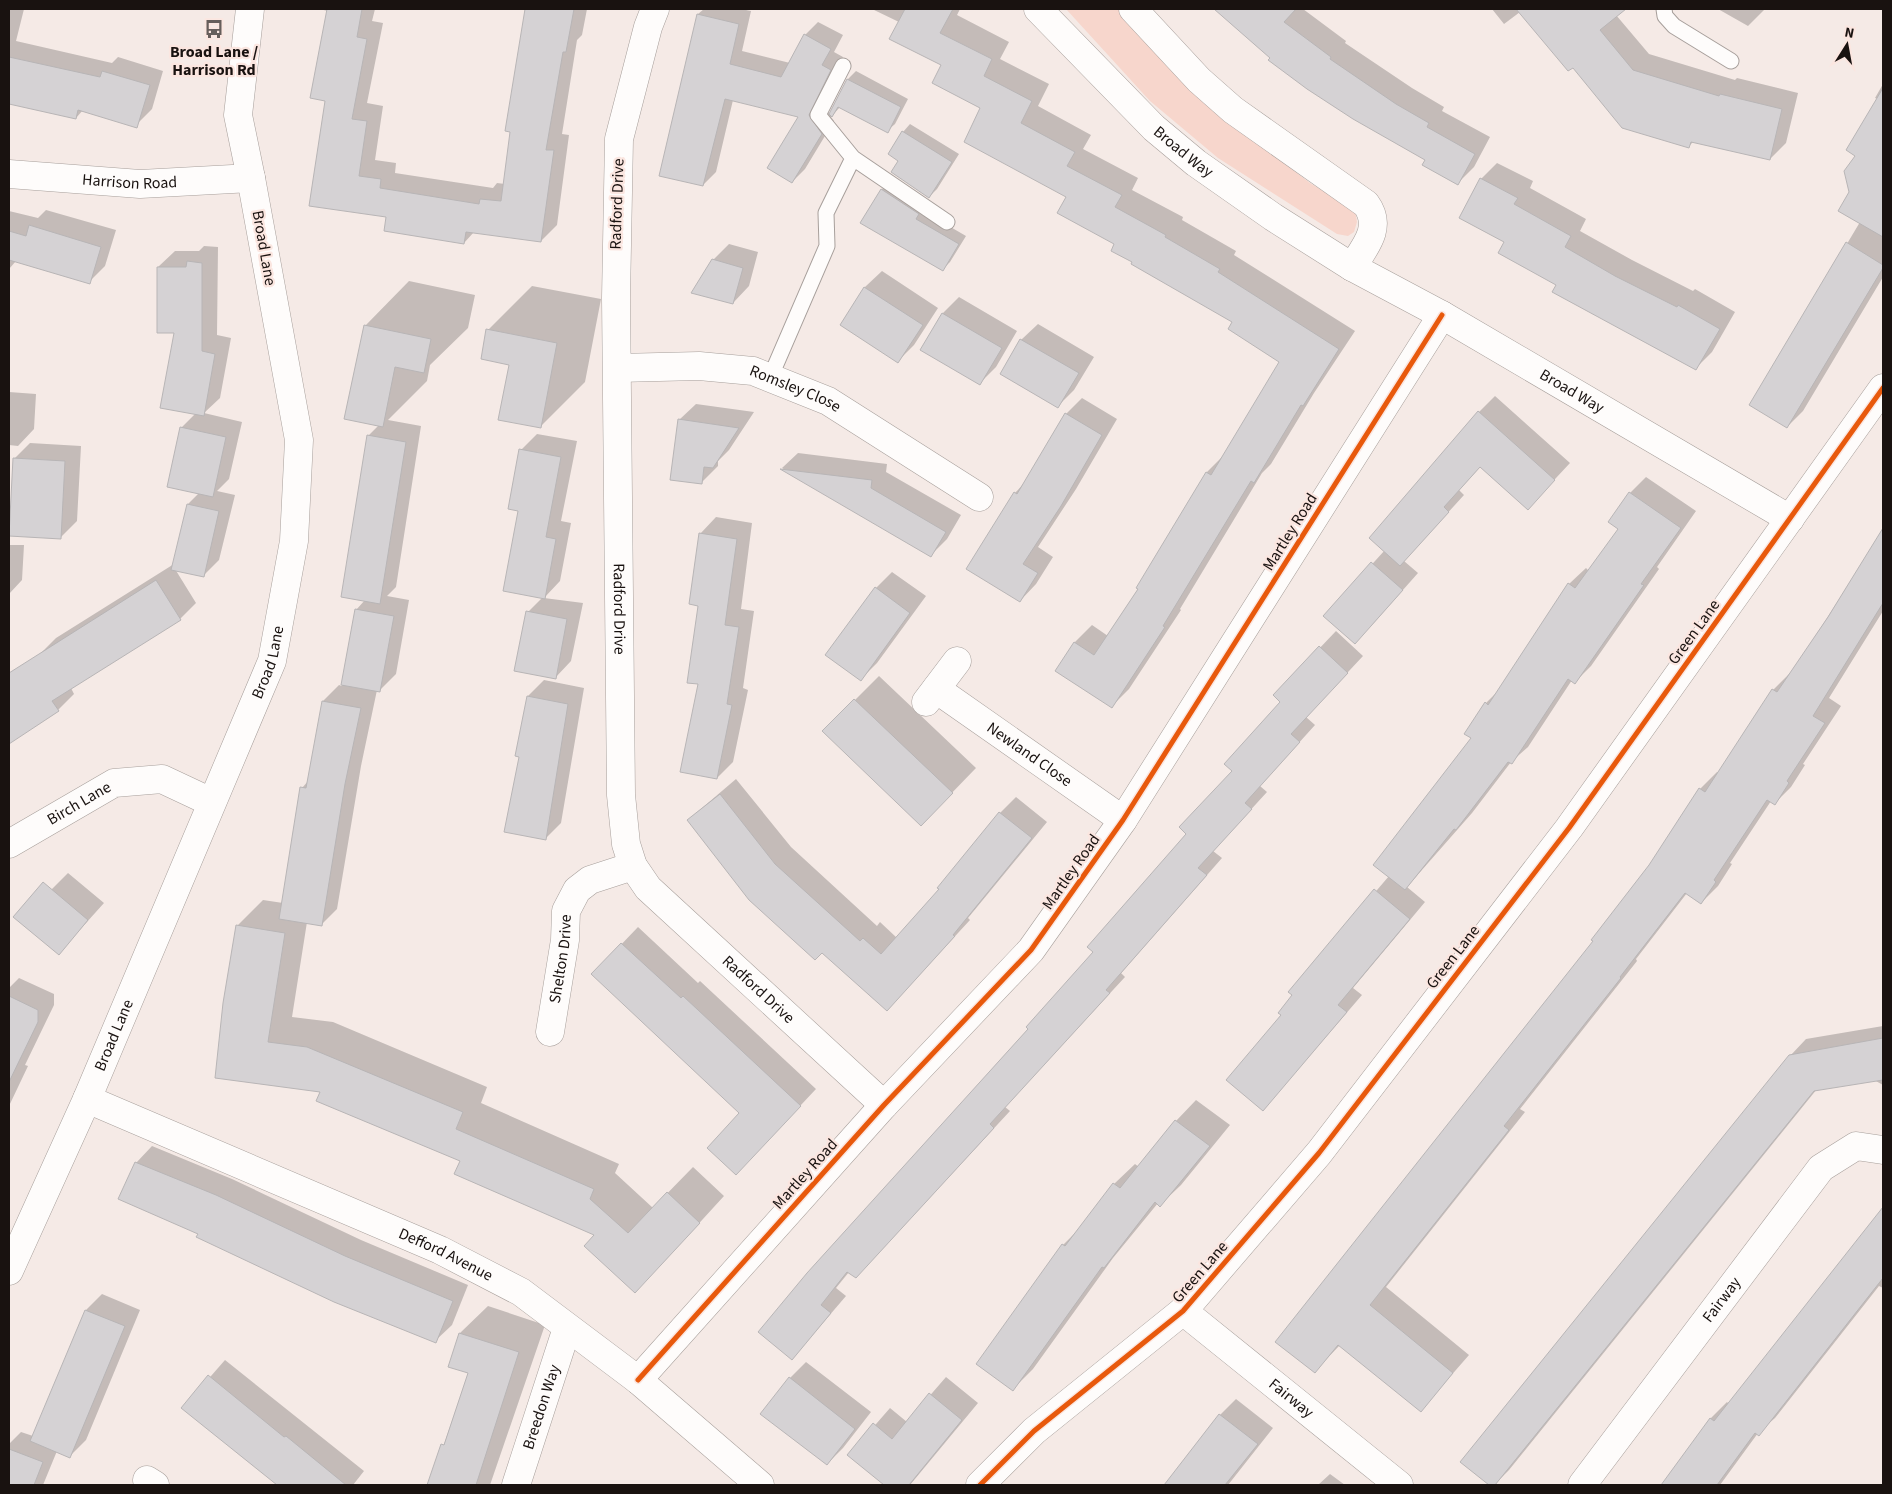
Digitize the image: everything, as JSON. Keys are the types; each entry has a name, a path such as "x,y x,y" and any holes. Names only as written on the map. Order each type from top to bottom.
{"street":[{"name":"Broad Lane","path":"9,1271 87,1099 211,802 272,662 294,541 299,440 252,178 238,115 250,9"},
{"name":"Radford Drive","path":"656,9 648,27 619,139 616,251 621,795 626,844 633,866 648,888 884,1105"},
{"name":"Broad Way","path":"1038,9 1154,128 1189,157 1273,217 1352,268 1442,315 1790,518"},
{"path":"1132,9 1199,80 1233,110 1366,204 1372,212 1374,221 1372,234 1352,268"},
{"name":"Harrison Road","path":"9,174 140,184 252,178"},
{"name":"Martley Road","path":"638,1380 884,1105 1031,950 1123,820 1442,315"},
{"name":"Romsley Close","path":"618,368 698,366 753,371 828,401 946,488 979,497"},
{"name":"Green Lane","path":"980,1485 1034,1430 1183,1310 1319,1153 1557,844 1883,388"},
{"name":"Newland Close","path":"958,662 930,696 1123,820"},
{"name":"Birch Lane","path":"9,844 114,783 162,779 211,802"},
{"name":"Shelton Drive","path":"550,1032 565,940 566,911 577,890 590,880 633,866"},
{"name":"Defford Avenue","path":"87,1099 440,1250 521,1292 638,1380 760,1485"},
{"name":"Fairway","path":"1582,1485 1821,1168 1856,1146 1883,1150"},
{"name":"Fairway","path":"1183,1310 1400,1485"},
{"name":"Breedon Way","path":"516,1485 567,1328"}],"lane":[{"path":"1664,9 1665,16 1674,26 1731,61"},
{"path":"844,66 818,115 853,158 947,222"},
{"path":"770,378 827,246 826,213 853,158"}],"shaded area":[{"path":"1066,9 1118,9 1224,117 1310,183 1355,210 1357,222 1354,232 1348,236 1337,234 1218,158 1150,101"}],"building":[{"path":"327,9 362,9 357,37 367,39 352,119 367,121 359,176 381,179 380,188 479,204 480,199 501,201 510,132 505,131 525,9 574,9 566,52 563,52 546,150 554,150 541,242 466,232 464,244 384,231 386,217 309,206 325,101 310,98"},
{"path":"905,9 953,9 940,33 992,59 984,76 1032,101 1021,123 1075,152 1067,166 1122,195 1115,207 1166,235 1165,237 1220,269 1218,272 1339,349 1303,406 1301,405 1254,483 1251,481 1163,626 1165,627 1112,708 1055,671 1074,642 1094,655 1138,589 1136,588 1206,472 1211,475 1279,362 1228,329 1232,322 1131,264 1132,262 1111,251 1114,244 1057,213 1066,197 964,142 980,108 932,83 941,65 889,39"},
{"path":"1214,9 1296,9 1284,22 1331,57 1330,59 1396,104 1429,123 1427,127 1475,154 1458,185 1422,165 1425,160 1353,119 1307,89 1268,60 1270,58"},
{"path":"1516,9 1626,9 1600,30 1633,70 1719,96 1720,94 1782,109 1770,160 1691,142 1689,148 1622,128 1573,68 1568,71"},
{"path":"697,14 739,24 730,64 781,77 804,34 831,49 822,65 831,70 809,115 822,134 792,183 767,168 798,117 725,99 703,186 659,176"},
{"path":"9,57 100,77 102,71 150,85 137,128 78,110 76,119 9,104"},
{"path":"847,79 901,107 888,133 838,107 832,117 829,114"},
{"path":"1883,88 1883,237 1838,211 1849,192 1844,171 1855,156 1846,150"},
{"path":"902,131 952,162 929,198 891,172 898,161 888,154"},
{"path":"1480,178 1518,198 1514,204 1571,236 1565,247 1615,276 1677,307 1678,305 1720,329 1696,370 1552,292 1556,285 1498,253 1504,242 1459,218"},
{"path":"881,189 919,214 916,219 959,244 943,271 860,223"},
{"path":"29,225 101,247 90,284 9,260 9,231 26,236"},
{"path":"1846,242 1883,265 1883,268 1787,428 1749,405"},
{"path":"712,259 743,268 733,304 691,293"},
{"path":"187,261 202,263 202,351 215,354 204,416 160,408 174,333 157,333 157,267 186,267"},
{"path":"864,287 923,325 898,363 840,325"},
{"path":"942,313 1002,348 980,385 920,350"},
{"path":"364,325 431,339 424,373 395,367 383,427 344,419"},
{"path":"486,329 557,343 541,428 498,420 509,365 481,359"},
{"path":"1020,339 1079,373 1058,408 1000,374"},
{"path":"1478,411 1555,480 1528,510 1480,467 1444,507 1449,512 1400,566 1369,538"},
{"path":"1065,413 1102,435 1061,506 1023,564 1038,573 1020,602 966,569 1014,492 1017,494"},
{"path":"678,419 739,428 713,468 704,467 702,484 670,480"},
{"path":"180,427 226,437 213,497 167,487"},
{"path":"367,435 406,442 380,604 341,597"},
{"path":"519,449 561,457 546,537 556,539 545,599 503,591 518,511 508,509"},
{"path":"13,458 65,461 61,539 9,536"},
{"path":"780,469 872,480 871,488 946,532 931,557"},
{"path":"1629,492 1681,528 1641,584 1644,585 1575,684 1568,679 1512,764 1508,762 1456,830 1454,829 1405,890 1373,865 1471,738 1464,734 1485,702 1488,705 1568,583 1575,588 1618,529 1608,522"},
{"path":"187,504 219,511 204,577 171,570"},
{"path":"1883,528 1883,603 1813,716 1825,723 1787,781 1789,783 1775,805 1767,800 1714,880 1716,882 1701,904 1685,893 1621,978 1504,1126 1509,1130 1370,1305 1453,1373 1421,1412 1338,1345 1315,1373 1275,1342 1593,941 1591,940 1649,865 1699,788 1705,792 1772,689 1777,692 1828,617"},
{"path":"699,533 737,539 725,625 739,627 727,704 732,705 717,779 680,772 698,684 687,683 698,606 689,604"},
{"path":"1371,562 1403,590 1355,644 1323,616"},
{"path":"156,580 181,620 52,701 59,711 9,744 9,673"},
{"path":"875,587 910,613 861,681 825,655"},
{"path":"355,609 394,616 380,692 341,685"},
{"path":"526,611 567,619 556,679 514,671"},
{"path":"1319,646 1348,673 1291,734 1300,742 1245,803 1252,809 1198,868 1207,875 1106,990 1110,993 990,1124 994,1128 856,1278 847,1272 821,1305 831,1313 792,1360 758,1332 807,1273 1028,1029 1026,1027 1093,952 1087,947 1186,834 1179,827 1232,771 1224,764 1280,702 1273,695"},
{"path":"527,696 568,704 546,840 504,832 519,757 515,756"},
{"path":"854,699 953,793 921,826 822,731"},
{"path":"322,701 361,708 345,784 322,926 279,919 300,787 306,788"},
{"path":"720,794 775,864 860,941 863,938 881,954 939,889 937,888 999,812 1032,838 953,935 955,936 887,1011 822,953 815,960 749,900 687,820"},
{"path":"43,882 88,920 59,955 13,917"},
{"path":"1374,889 1410,919 1338,1005 1347,1012 1263,1111 1226,1080 1281,1015 1278,1013 1292,995 1288,992"},
{"path":"236,925 285,933 268,1042 307,1047 463,1112 456,1129 594,1189 590,1199 628,1233 667,1192 700,1223 635,1293 584,1246 594,1235 454,1174 460,1161 316,1101 320,1092 215,1078 223,1003"},
{"path":"621,943 681,998 683,996 801,1106 736,1175 707,1148 739,1113 591,974"},
{"path":"9,996 38,1010 38,1022 9,1082"},
{"path":"1883,1038 1883,1080 1814,1091 1495,1485 1489,1485 1460,1462 1789,1055"},
{"path":"1175,1120 1210,1146 1160,1207 1155,1202 1104,1268 1102,1267 1013,1391 976,1364 1062,1244 1065,1246 1113,1183 1120,1188"},
{"path":"135,1162 216,1195 345,1256 453,1301 436,1343 334,1302 196,1237 198,1234 118,1199"},
{"path":"1883,1207 1883,1278 1759,1436 1755,1433 1717,1485 1661,1485 1710,1418 1714,1421"},
{"path":"85,1310 125,1326 70,1458 30,1441"},
{"path":"459,1333 519,1352 476,1485 427,1485 441,1444 444,1445 468,1373 448,1367"},
{"path":"208,1375 346,1485 277,1485 181,1408"},
{"path":"789,1377 855,1429 827,1465 760,1414"},
{"path":"929,1393 962,1420 909,1485 884,1485 847,1455 873,1423 892,1439"},
{"path":"1219,1414 1258,1444 1225,1485 1164,1485"},
{"path":"9,1449 43,1462 34,1485 9,1485"}],"cycle path":[{"path":"638,1380 884,1105 1031,950 1123,820 1442,315"},
{"path":"980,1485 1034,1431 1183,1311 1319,1153 1569,828 1883,388"}],"place":[{"name":"Broad Lane / Harrison Rd","path":"214,29"}]}
